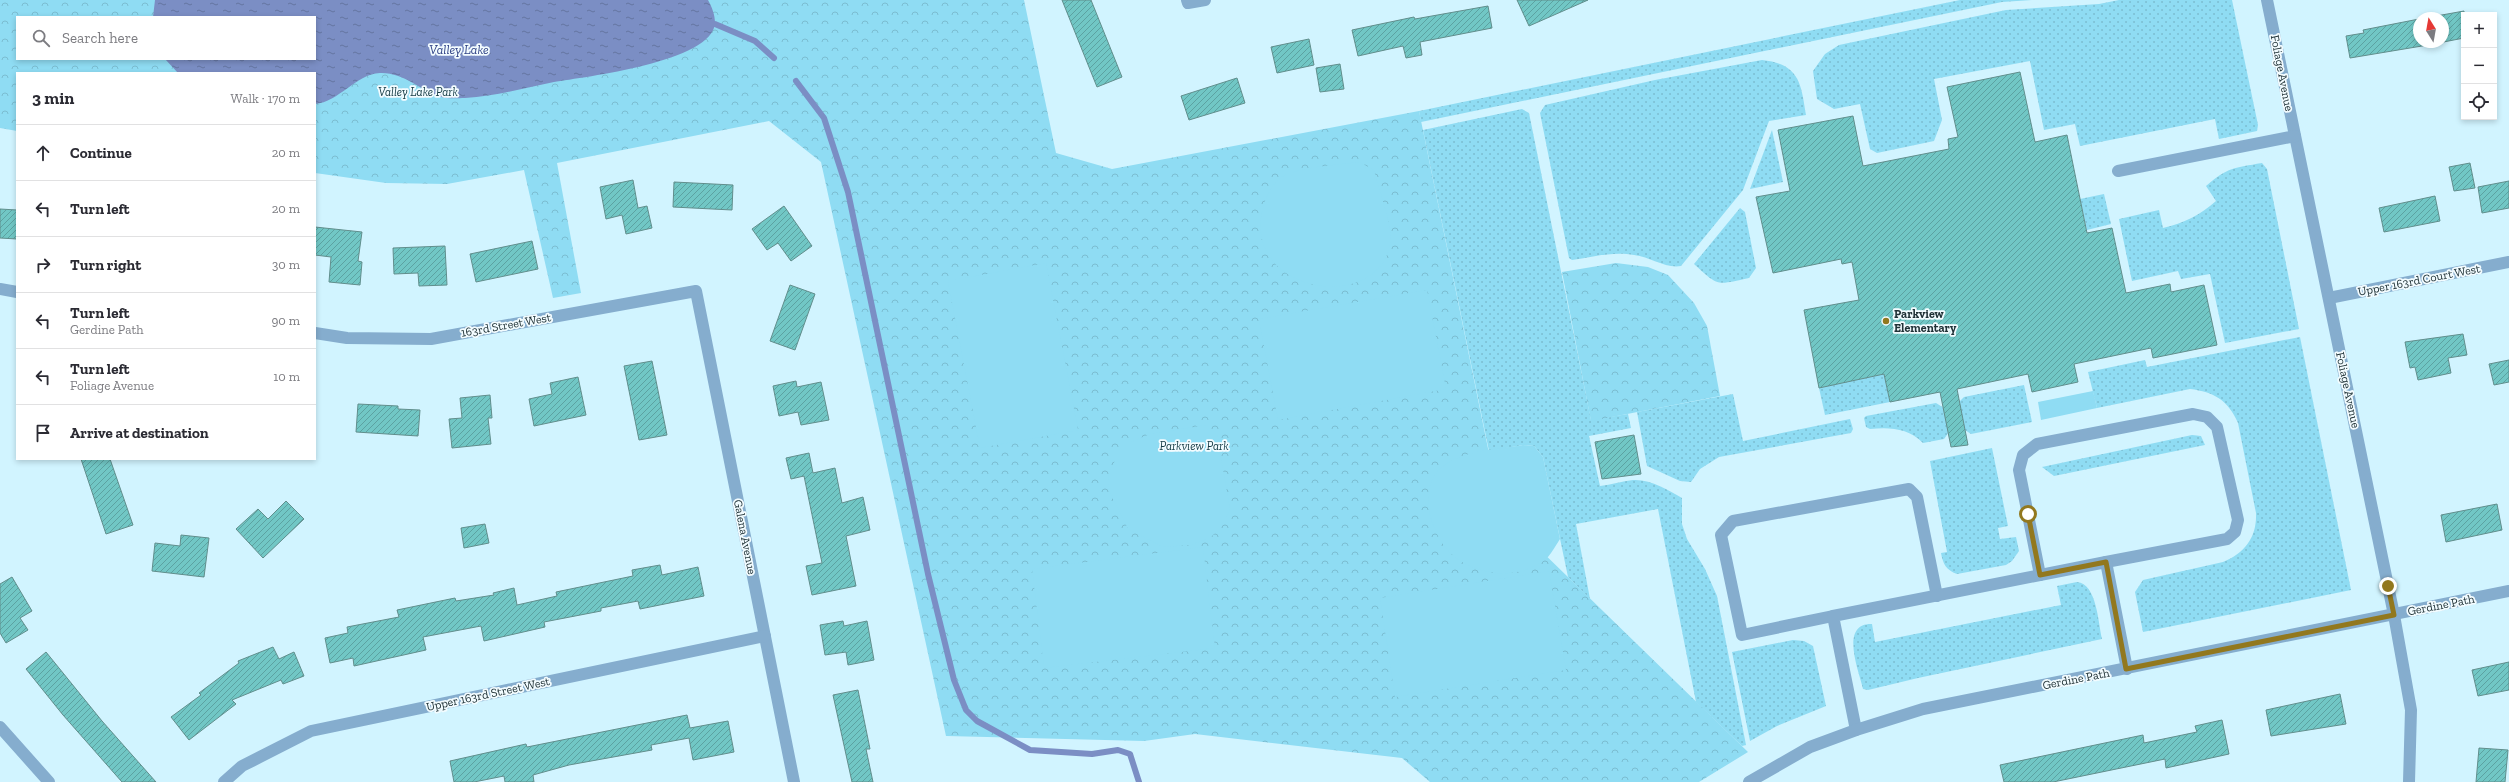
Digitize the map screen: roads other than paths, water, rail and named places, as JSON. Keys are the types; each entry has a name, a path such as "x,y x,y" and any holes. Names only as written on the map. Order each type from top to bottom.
{"street":[{"path":"1187,2 1205,0"},
{"name":"Foliage Avenue","path":"2267,0 2394,615 2411,710 2409,782"},
{"path":"2118,171 2295,136"},
{"name":"Upper 163rd Court West","path":"2329,298 2509,262"},
{"path":"0,289 16,292"},
{"name":"163rd Street West","path":"316,333 347,338 431,339 696,292"},
{"name":"Galena Avenue","path":"696,292 794,782"},
{"path":"1937,596 1917,497 1909,489 1733,521 1721,535 1742,635 2227,539 2235,532 2238,520 2217,427 2207,417 2193,414 2037,444 2023,455 2019,470 2040,575"},
{"path":"2106,562 2126,669"},
{"name":"Gerdine Path","path":"1749,782 1810,747 1856,730 1923,709 2509,591"},
{"path":"1833,616 1856,730"},
{"name":"Upper 163rd Street West","path":"224,782 242,766 311,731 765,636"},
{"path":"0,726 49,782"}],"water":[{"name":"Valley Lake","path":"155,0 708,0 713,11 715,23 709,37 693,48 645,65 618,71 554,82 488,96 465,98 444,98 433,94 404,78 388,73 380,73 363,78 340,94 324,102 316,104 316,72 177,72 166,60 316,60 316,16 153,16"}],"waterway":[{"path":"715,24 755,41 774,58"},
{"path":"796,81 824,118 848,192 928,574 954,680 966,710 977,721 1030,750 1092,754 1118,750 1130,754 1139,782"}],"place":[{"name":"Parkview Elementary","path":"1886,321"}],"park label":[{"name":"Valley Lake Park","path":"418,92"},
{"name":"Parkview Park","path":"1194,446"}]}
